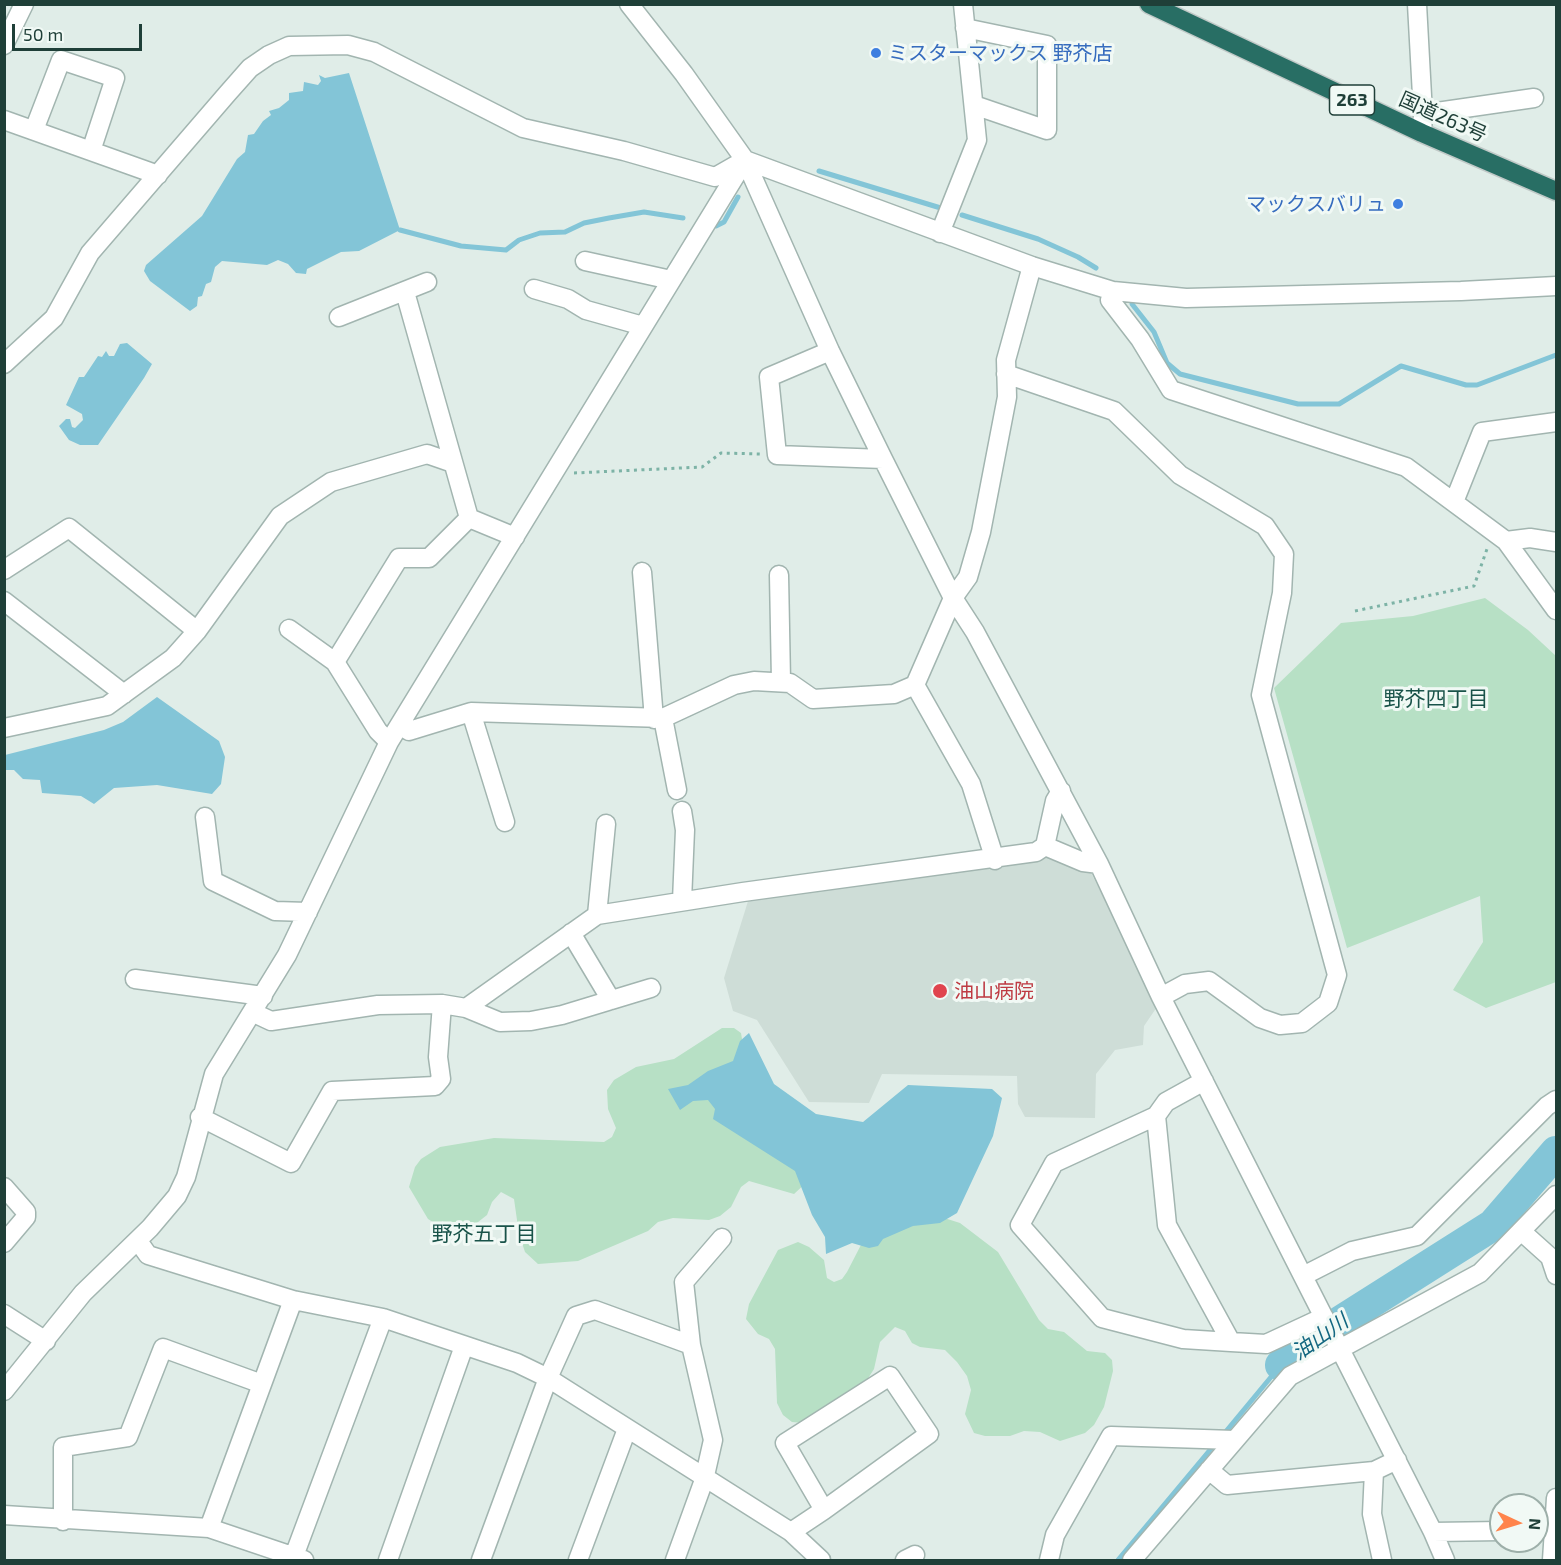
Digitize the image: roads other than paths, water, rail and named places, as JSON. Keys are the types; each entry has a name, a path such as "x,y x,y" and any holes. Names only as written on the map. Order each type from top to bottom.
{"highway":[{"name":"国道263号","path":"1149,4 1422,133 1557,191"}],"street":[{"path":"4,45 24,4"},
{"path":"629,4 684,74 745,160 830,351 953,598 975,632 1099,864 1161,997 1433,1532 1444,1560"},
{"path":"940,233 977,140 963,4"},
{"path":"1417,4 1422,133"},
{"path":"965,28 1047,45 1047,130 974,105"},
{"path":"4,364 54,318 90,253 250,68 268,55 289,46 348,45 374,52 523,128 624,151 715,177 745,160"},
{"path":"34,130 61,60 115,78 91,151"},
{"path":"1423,114 1534,98"},
{"path":"4,120 158,175"},
{"path":"745,160 1032,266 1113,291 1186,298 1461,291 1557,286"},
{"path":"4,1391 82,1293 138,1241 165,1212 181,1186 214,1074 254,1013 308,912 389,742 745,160"},
{"path":"585,261 671,280"},
{"path":"400,725 409,731 471,712 658,718 734,685 754,681 790,682 813,699 894,694 915,685 953,598 968,577 981,532 1006,397 1006,360 1032,266"},
{"path":"339,317 427,282"},
{"path":"534,289 568,299 586,310 643,326"},
{"path":"1113,291 1110,300 1140,339 1171,390 1406,467 1500,536 1557,610"},
{"path":"405,292 469,518"},
{"path":"830,351 769,378 777,455 884,459"},
{"path":"1006,374 1114,411 1180,475 1265,526 1284,554 1282,593 1261,695 1336,975 1328,1003 1302,1023 1280,1025 1260,1018 1209,981 1185,984 1161,997"},
{"path":"1454,502 1482,432 1557,423"},
{"path":"4,728 107,706 173,658 197,631 280,516 331,482 427,454 453,463"},
{"path":"469,518 515,537"},
{"path":"335,663 399,558 429,558 469,518"},
{"path":"4,570 69,528 197,631"},
{"path":"1500,536 1557,542"},
{"path":"642,572 658,718 677,790"},
{"path":"779,575 781,681"},
{"path":"4,601 124,694"},
{"path":"288,629 335,663 378,731 389,742"},
{"path":"915,685 971,784 995,860"},
{"path":"471,712 505,822"},
{"path":"466,1008 597,915 682,901 995,860 1036,852 1045,846 1055,801 1061,791"},
{"path":"682,811 685,830 682,901"},
{"path":"205,817 213,881 275,911 308,912"},
{"path":"597,915 606,824"},
{"path":"1045,846 1083,862 1099,864"},
{"path":"571,933 610,1000"},
{"path":"135,979 263,996"},
{"path":"254,1013 271,1021 378,1005 442,1004 466,1008 500,1022 531,1021 651,988"},
{"path":"200,1117 291,1162 332,1091 435,1086 441,1079 438,1057 442,1004"},
{"path":"1204,1081 1166,1102 1156,1116 1054,1163 1020,1225 1102,1318 1183,1339 1266,1344 1324,1317"},
{"path":"1303,1276 1352,1251 1417,1236 1547,1106 1557,1100"},
{"path":"1156,1116 1167,1225 1231,1342"},
{"path":"4,1187 26,1212 26,1217 4,1243"},
{"path":"1132,1560 1290,1376 1480,1273 1557,1195"},
{"path":"1521,1231 1550,1257 1557,1275"},
{"path":"675,1560 704,1480 713,1440 691,1345 684,1282 722,1238"},
{"path":"138,1241 148,1255 293,1300 383,1318 517,1363 548,1378 704,1480 792,1532 821,1560"},
{"path":"209,1528 293,1300"},
{"path":"481,1560 548,1378 576,1316 595,1310 691,1345"},
{"path":"4,1314 46,1341"},
{"path":"4,1515 63,1521 209,1528 299,1558 383,1318"},
{"path":"388,1560 464,1346"},
{"path":"63,1521 63,1447 128,1437 163,1348 262,1384"},
{"path":"792,1532 824,1510 929,1434 890,1376 785,1443 824,1510"},
{"path":"578,1560 627,1429"},
{"path":"1049,1560 1055,1535 1107,1439 1115,1435 1234,1440"},
{"path":"1209,1470 1227,1485 1374,1471 1396,1460"},
{"path":"1374,1471 1372,1514 1383,1560"},
{"path":"1549,1521 1557,1498"},
{"path":"1433,1532 1489,1531"},
{"path":"1549,1545 1552,1560"}],"water":[{"path":"349,73 400,230 359,251 341,252 307,269 306,274 296,273 288,264 278,260 267,265 222,261 215,267 211,282 206,284 202,296 198,297 197,306 190,311 150,281 144,271 146,265 202,216 237,159 245,152 248,135 254,134 263,121 271,115 269,111 279,108 289,100 289,93 303,91 304,82 318,85 321,81 319,75 325,78"},
{"path":"127,343 152,364 144,378 98,445 80,445 69,440 59,426 66,419 70,419 72,427 75,428 83,420 82,414 66,405 79,377 84,377 98,356 102,357 106,351 109,356 114,356 120,344"},
{"path":"157,697 219,741 225,757 221,784 212,794 157,785 114,788 94,804 81,796 42,793 40,780 23,779 14,770 5,770 5,755 104,730 123,722"},
{"path":"749,1033 774,1084 816,1114 863,1122 908,1085 992,1089 1002,1098 993,1136 957,1213 940,1223 913,1226 883,1239 878,1246 869,1248 852,1243 826,1254 825,1237 812,1215 795,1171 713,1119 715,1109 708,1100 693,1101 680,1110 668,1089 688,1085 708,1071 733,1061 740,1041"}],"waterway":[{"path":"819,171 944,209"},
{"path":"716,226 724,222 738,197"},
{"path":"400,230 461,246 506,250 519,240 540,233 565,232 584,223 609,218 644,212 683,218"},
{"path":"962,215 1038,239 1096,268"},
{"path":"1132,304 1154,332 1167,363 1180,374 1298,404 1339,404 1401,366 1466,385 1477,385 1556,355"},
{"name":"油山川","path":"1281,1365 1305,1344 1493,1225 1556,1152"},
{"name":"油山川","path":"1223,1435 1281,1365"},
{"name":"油山川","path":"1118,1560 1215,1444"}],"place":[{"name":"ミスターマックス 野芥店","path":"876,53"},
{"name":"マックスバリュ","path":"1398,204"},
{"name":"油山病院","path":"940,991"}],"district":[{"name":"野芥四丁目","path":"1436,699"},
{"name":"野芥五丁目","path":"484,1234"}]}
